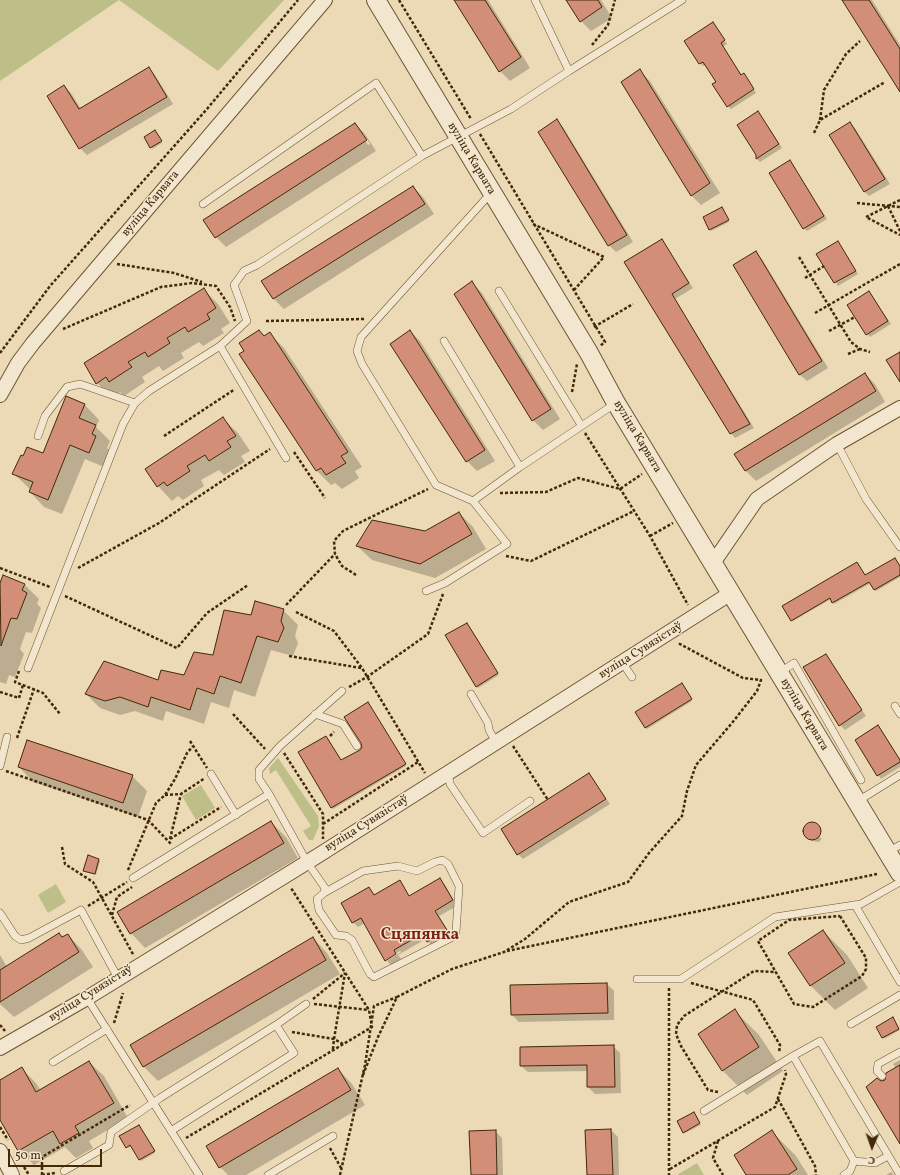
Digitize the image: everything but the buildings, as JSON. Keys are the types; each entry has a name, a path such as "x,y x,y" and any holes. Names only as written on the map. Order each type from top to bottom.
{"street":[{"name":"вуліца Карвата","path":"0,395 18,363 33,343 325,0"},
{"name":"вуліца Карвата","path":"376,0 491,193 589,353 616,403 857,802 894,848 900,873"},
{"path":"713,563 757,499 837,444 900,408"},
{"name":"вуліца Сувязістаў","path":"0,1048 87,998 308,862 731,594"},
{"path":"0,1151 12,1175"}],"lane":[{"path":"535,0 569,71"},
{"path":"24,668 57,592 123,424 135,403 149,391 220,346 247,320 234,285 244,271 422,156 457,136 511,109 620,38 682,0"},
{"path":"203,204 376,83 422,156"},
{"path":"426,591 445,583 507,544 474,501 436,485 362,364 357,351 361,338 491,193"},
{"path":"499,291 581,425"},
{"path":"444,341 520,467"},
{"path":"220,346 286,458"},
{"path":"38,436 45,416 67,387 80,384 135,403"},
{"path":"474,501 520,467 616,403"},
{"path":"837,444 866,499 900,547"},
{"path":"622,662 632,677"},
{"path":"779,673 794,664 861,780"},
{"path":"324,893 362,871 398,866 417,871 442,860 448,864 459,886 456,932 451,938 374,977 370,974 352,940 346,936 336,934 319,910 317,899 324,893 325,888 259,779 259,770 271,756 315,714 342,691"},
{"path":"471,694 488,722 489,730 496,742"},
{"path":"896,706 900,714"},
{"path":"315,714 343,724 356,746"},
{"path":"0,766 7,737"},
{"path":"448,773 450,784 483,833 530,801"},
{"path":"211,774 236,815"},
{"path":"857,802 900,775"},
{"path":"135,881 176,851 269,794"},
{"path":"636,978 681,979 775,917 861,904 900,882"},
{"path":"855,905 900,982"},
{"path":"0,913 15,936 21,940 29,938 81,910 118,978"},
{"path":"851,1024 900,995"},
{"path":"87,998 110,1028 148,1095 199,1175"},
{"path":"64,1171 109,1145 111,1132 154,1103 277,1027 306,1004"},
{"path":"171,1131 294,1053 277,1027"},
{"path":"53,1062 110,1028"},
{"path":"704,1111 784,1061 820,1041 900,1175"},
{"path":"882,1076 877,1071 878,1064 900,1052"},
{"path":"793,1056 854,1161"},
{"path":"268,1175 333,1136"},
{"path":"854,1161 875,1163 888,1156"},
{"path":"844,1175 850,1172 854,1161"}],"path":[{"path":"0,353 50,286 207,109 298,0"},
{"path":"399,0 605,342 594,349"},
{"path":"587,60 593,43 608,25 615,0"},
{"path":"814,134 820,120 824,90 846,54 860,41"},
{"path":"820,120 885,82"},
{"path":"900,200 866,217 900,235"},
{"path":"857,203 900,207"},
{"path":"888,206 900,231"},
{"path":"533,224 604,257 573,291"},
{"path":"799,257 851,342 860,349 870,352"},
{"path":"117,264 174,273 206,284"},
{"path":"815,312 900,264"},
{"path":"805,278 824,266"},
{"path":"63,329 161,287 192,283 216,286 230,307 238,329"},
{"path":"578,336 633,304"},
{"path":"829,331 855,317"},
{"path":"266,321 378,319"},
{"path":"848,354 860,349"},
{"path":"570,407 578,358"},
{"path":"164,436 243,384"},
{"path":"581,425 588,441 650,536 688,605 694,602"},
{"path":"0,568 51,588 63,576 159,523 257,459"},
{"path":"485,493 546,492 578,478 620,489 646,471"},
{"path":"356,575 342,566 334,554 334,541 343,531 436,485"},
{"path":"492,554 531,561 634,511"},
{"path":"650,536 675,521"},
{"path":"286,604 334,554"},
{"path":"342,691 367,677 428,634 443,593 445,583"},
{"path":"57,592 177,648 207,613 248,585"},
{"path":"296,612 334,631 362,668 427,775"},
{"path":"504,952 525,939 569,902 628,882 649,853 682,816 687,791 696,765 757,691 761,680 743,678 678,643"},
{"path":"290,656 362,668"},
{"path":"24,668 15,682 43,693 60,714"},
{"path":"0,692 19,698 23,685"},
{"path":"16,741 34,690"},
{"path":"233,714 271,756"},
{"path":"330,736 335,732 331,730"},
{"path":"165,795 181,794 211,774 190,741"},
{"path":"513,745 548,800"},
{"path":"128,871 156,803 165,795 175,779 187,753 193,746"},
{"path":"289,747 283,752 323,814 323,839"},
{"path":"323,824 418,762"},
{"path":"6,771 8,764"},
{"path":"0,769 148,820 170,840 176,851"},
{"path":"170,840 181,794"},
{"path":"170,840 220,807 230,805"},
{"path":"62,848 65,864 93,882 135,956"},
{"path":"340,1175 363,1075 372,1027 374,1006 397,997 452,968 504,952 877,874"},
{"path":"122,885 125,878"},
{"path":"81,910 122,885 135,881"},
{"path":"112,915 117,896 135,881"},
{"path":"291,888 369,1010 372,1027"},
{"path":"840,916 866,958 866,969 862,976 813,1007 794,1004 776,972 758,941 790,920 840,916"},
{"path":"725,1088 718,1092 708,1090 681,1046 676,1034 677,1025 684,1016 754,971 776,972"},
{"path":"306,1004 345,973"},
{"path":"333,1050 345,973"},
{"path":"669,979 669,1175"},
{"path":"681,979 753,1000 780,1045 779,1056"},
{"path":"110,1028 123,993"},
{"path":"363,1075 378,1037 397,997"},
{"path":"306,1004 340,1005 369,1010"},
{"path":"0,1025 5,1031"},
{"path":"277,1027 334,1039 343,1044"},
{"path":"179,1143 372,1027"},
{"path":"669,1169 775,1107 786,1074 784,1061"},
{"path":"64,1171 42,1175 42,1158 148,1095"},
{"path":"778,1099 815,1166 816,1175"},
{"path":"719,1140 713,1158 723,1175"},
{"path":"326,1141 342,1168"}],"green space":[{"path":"0,0 119,0 0,81"},
{"path":"119,0 284,0 218,71"},
{"path":"278,758 318,816 319,826 313,840 309,840 303,831 311,826 276,770 270,774 269,768"},
{"path":"201,785 215,808 196,820 182,796"},
{"path":"56,884 66,902 48,913 38,895"},
{"path":"697,1163 704,1175 677,1175"}],"district":[{"name":"Сцяпянка","path":"420,936"}]}
